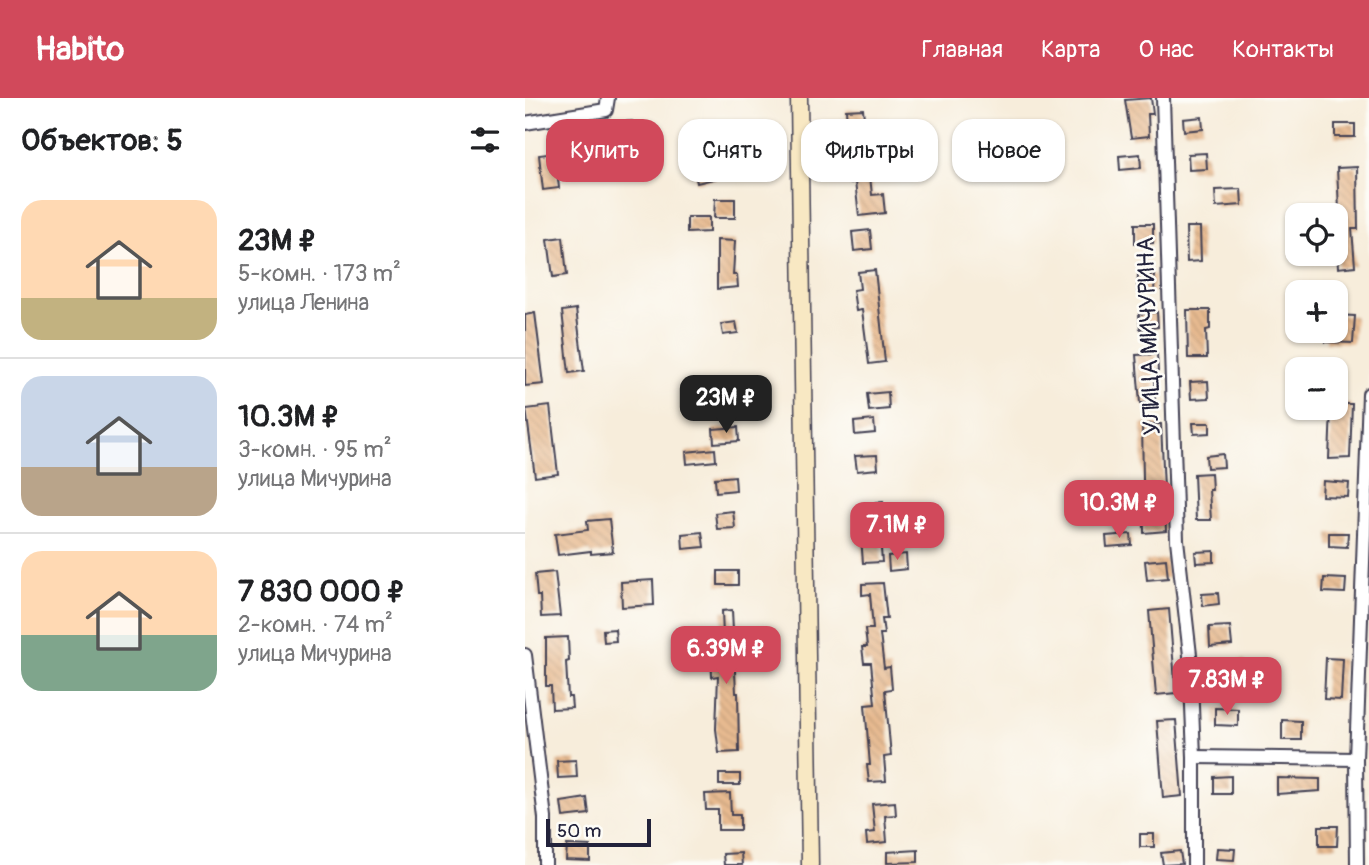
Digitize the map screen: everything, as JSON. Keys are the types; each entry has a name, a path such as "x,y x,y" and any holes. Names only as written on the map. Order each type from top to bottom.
{"main road":[{"path":"799,98 810,865"}],"street":[{"path":"525,123 606,110 608,98"},
{"name":"УЛИЦА МИЧУРИНА","path":"1163,98 1177,540 1190,655 1194,865"},
{"path":"1357,865 1356,759 1369,394"},
{"path":"525,655 545,818 545,865"},
{"path":"1194,757 1356,759"}],"building":[{"path":"1151,98 1153,114 1148,114 1149,136 1131,138 1125,100"},
{"path":"863,109 864,119 847,119 846,110"},
{"path":"1202,117 1203,129 1184,131 1183,119"},
{"path":"1335,124 1355,124 1355,137 1335,137"},
{"path":"1206,153 1207,169 1189,170 1188,154"},
{"path":"546,154 546,182 558,182 559,188 543,190 539,155"},
{"path":"1140,154 1141,168 1120,170 1119,156"},
{"path":"1357,167 1358,229 1352,229 1355,266 1338,268 1348,266 1348,203 1339,203 1337,168"},
{"path":"855,182 871,182 872,195 883,194 885,213 859,216"},
{"path":"1241,189 1242,205 1216,207 1215,190"},
{"path":"715,199 735,199 735,218 714,218"},
{"path":"687,217 709,217 709,232 687,233"},
{"path":"1135,224 1153,224 1153,243 1135,244"},
{"path":"1186,227 1200,227 1201,261 1187,262"},
{"path":"870,230 872,249 854,251 852,232"},
{"path":"563,237 567,275 553,277 548,239"},
{"path":"717,240 735,241 733,275 737,275 738,287 717,289"},
{"path":"875,270 885,362 869,364 862,310 856,311 853,290 860,289 858,272"},
{"path":"1138,275 1155,275 1154,292 1137,292"},
{"path":"576,309 584,371 569,373 562,311"},
{"path":"1187,310 1210,310 1210,329 1206,330 1207,358 1188,358"},
{"path":"1157,312 1158,327 1140,329 1139,314"},
{"path":"535,313 544,384 525,386 525,315"},
{"path":"1348,316 1355,316 1353,343 1348,343"},
{"path":"736,322 738,333 723,335 721,324"},
{"path":"1157,354 1158,371 1154,371 1155,403 1140,403 1136,355"},
{"path":"1208,381 1209,398 1191,399 1190,382"},
{"path":"734,382 735,393 717,395 716,384"},
{"path":"888,392 889,409 869,411 867,394"},
{"path":"1348,404 1352,404 1350,458 1329,459 1331,420 1348,420"},
{"path":"550,406 558,474 535,477 526,409"},
{"path":"874,420 875,433 855,435 854,422"},
{"path":"1193,423 1210,423 1210,433 1194,434"},
{"path":"1142,424 1161,424 1166,531 1144,533"},
{"path":"738,427 739,441 714,443 713,429"},
{"path":"715,449 716,461 687,464 686,452"},
{"path":"1223,454 1224,467 1207,468 1206,456"},
{"path":"877,455 878,469 857,471 855,456"},
{"path":"1211,473 1211,520 1196,520 1194,474"},
{"path":"735,476 736,490 716,492 715,478"},
{"path":"1323,481 1349,483 1348,497 1322,496"},
{"path":"883,502 884,515 865,517 863,504"},
{"path":"733,511 735,528 717,529 715,513"},
{"path":"609,519 613,552 591,554 591,551 558,555 555,534 588,530 587,521"},
{"path":"702,532 704,547 683,549 682,534"},
{"path":"1329,533 1348,533 1347,547 1329,546"},
{"path":"1131,534 1132,545 1107,547 1106,536"},
{"path":"880,536 882,562 863,563 861,537"},
{"path":"1214,551 1214,562 1196,563 1195,552"},
{"path":"906,554 907,569 889,571 888,556"},
{"path":"1166,559 1168,578 1147,580 1145,561"},
{"path":"718,571 738,571 738,585 718,585"},
{"path":"555,572 560,616 541,617 535,574"},
{"path":"1324,578 1346,579 1345,593 1323,592"},
{"path":"653,580 654,605 622,607 621,582"},
{"path":"883,583 887,619 882,619 884,634 880,634 884,668 890,667 892,689 885,690 891,756 884,757 886,781 869,782 865,705 875,704 871,663 864,663 862,647 867,647 865,629 873,629 870,594 862,595 862,584"},
{"path":"1218,593 1219,604 1203,606 1202,594"},
{"path":"1169,609 1176,693 1156,695 1149,611"},
{"path":"732,610 739,752 719,753 716,729 718,676 712,677 711,650 708,650 707,637 723,636 722,611"},
{"path":"1230,626 1232,645 1210,647 1209,627"},
{"path":"615,629 616,641 604,642 603,630"},
{"path":"568,637 569,661 566,662 568,697 571,697 572,708 552,709 551,686 546,686 546,638"},
{"path":"1326,658 1343,659 1341,700 1324,699"},
{"path":"1245,660 1246,674 1228,676 1227,661"},
{"path":"1215,708 1238,709 1238,726 1215,725"},
{"path":"1176,720 1182,796 1163,798 1157,721"},
{"path":"1282,720 1301,721 1301,740 1282,740"},
{"path":"576,760 577,777 558,778 557,761"},
{"path":"719,774 740,774 740,785 719,785"},
{"path":"1231,776 1231,794 1214,794 1214,777"},
{"path":"1277,778 1320,779 1320,791 1277,794"},
{"path":"730,793 731,815 740,815 740,830 718,830 718,810 706,810 705,794"},
{"path":"587,798 589,814 563,817 561,802"},
{"path":"895,802 896,815 885,816 887,842 867,844 866,833 875,832 872,804"},
{"path":"1319,826 1338,826 1337,846 1319,846"},
{"path":"1140,834 1154,834 1154,847 1140,847"},
{"path":"567,845 590,846 590,861 566,860"},
{"path":"1217,848 1235,849 1234,860 1216,859"},
{"path":"918,850 918,862 887,863 887,852"},
{"path":"1180,851 1182,864 1163,865 1161,853"},
{"path":"741,853 742,865 724,865 723,854"}]}
